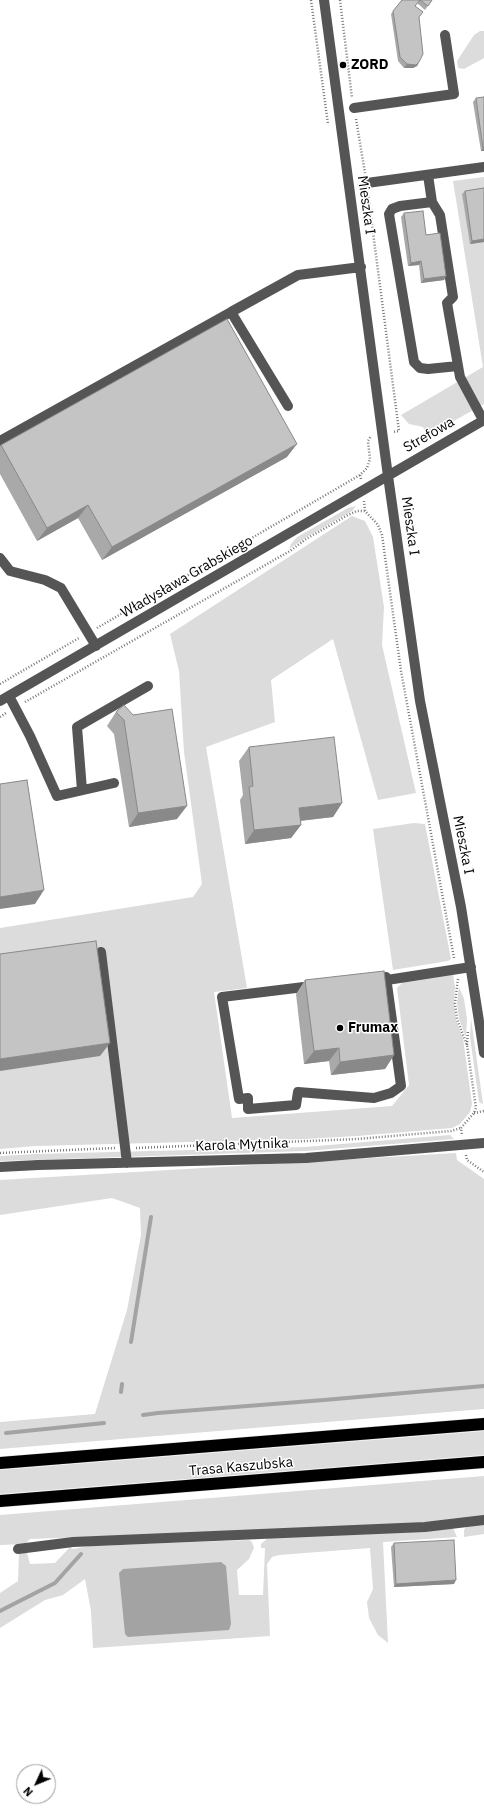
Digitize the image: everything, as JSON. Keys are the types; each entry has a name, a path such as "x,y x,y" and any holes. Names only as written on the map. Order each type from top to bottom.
{"highway":[{"name":"Trasa Kaszubska","path":"0,1463 484,1424"},
{"name":"Trasa Kaszubska","path":"0,1501 484,1462"}],"street":[{"name":"Mieszka I","path":"324,0 420,701 462,907 484,1053"},
{"path":"354,108 454,94 445,36"},
{"path":"367,183 484,167"},
{"path":"428,175 432,202 440,215 444,237 453,297 448,303 460,377 484,420"},
{"path":"432,202 400,206 392,209 389,214 414,362 420,368 428,369 458,366"},
{"path":"0,441 298,274 361,268"},
{"path":"231,312 288,406"},
{"name":"Strefowa","path":"388,476 425,453 484,420"},
{"name":"Władysława Grabskiego","path":"4,699 388,476"},
{"path":"0,558 10,571 45,580 61,588 96,646"},
{"path":"82,790 77,727 148,686"},
{"path":"4,699 15,708 30,736 57,796 114,783"},
{"path":"101,952 127,1163"},
{"path":"390,980 401,1086 391,1093 374,1098 298,1092 296,1105 262,1108 248,1109 248,1098 239,1099 222,997 386,977 390,980 471,967"},
{"name":"Karola Mytnika","path":"0,1167 306,1158 484,1143"},
{"path":"18,1549 81,1541 425,1527 484,1520"}],"path":[{"path":"340,0 354,108 367,183 399,431"},
{"path":"0,684 360,475"},
{"path":"0,717 290,551 306,539 348,515 357,511 365,511"},
{"path":"458,979 455,1003 458,1019 467,1045 475,1101 474,1113 484,1111"},
{"path":"0,1153 357,1139 451,1131 461,1128"}],"shaded area":[{"path":"480,31 484,31 484,58 464,69 458,68 457,61 474,35"},
{"path":"484,177 484,404 427,436 423,427 409,424 401,415 483,367 453,181"},
{"path":"356,506 352,511 289,549 297,537 348,508"},
{"path":"352,516 365,521 373,537 384,607 382,645 416,793 378,800 333,639 271,680 275,722 206,747 247,988 214,992 232,1118 392,1106 409,1085 397,988 403,982 453,974 456,1020 463,1038 472,1104 470,1112 460,1124 452,1128 357,1136 305,1139 36,1146 0,1149 0,928 193,897 202,884 184,752 179,671 170,634"},
{"path":"414,823 425,824 451,959 448,961 393,970 373,829"},
{"path":"459,987 464,999 467,1019 466,1037 459,1019 457,1002"},
{"path":"471,1018 483,1104 479,1102 470,1037"},
{"path":"450,1135 454,1139 306,1151 0,1161 0,1156 305,1147"},
{"path":"456,1153 457,1160 484,1179 484,1409 0,1449 0,1422 95,1414 127,1310 141,1235 140,1208 112,1198 0,1215 0,1180"},
{"path":"484,1431 484,1455 0,1494 0,1470"},
{"path":"484,1476 484,1516 425,1524 30,1539 25,1544 0,1545 0,1515"},
{"path":"484,1523 484,1534 464,1537 464,1530 466,1527"},
{"path":"453,1528 457,1537 383,1542 388,1643 378,1635 369,1618 367,1602 373,1589 370,1548 279,1555 272,1557 267,1564 270,1636 93,1648 91,1611 85,1579 63,1595 45,1600 0,1628 0,1593 18,1581 19,1553 27,1553 30,1564 55,1563 70,1547 72,1549 90,1546 249,1540 252,1542 254,1548 249,1559 237,1570 239,1595 263,1595 265,1548 261,1548 261,1544 268,1538"},
{"path":"221,1562 226,1566 231,1624 229,1630 128,1637 125,1634 119,1573 123,1569"}],"building":[{"path":"402,0 420,0 415,6 423,12 419,17 423,54 416,65 407,64 400,57 393,11"},
{"path":"420,0 432,0 428,6"},
{"path":"484,97 484,147 483,148 476,98"},
{"path":"484,188 484,239 472,241 465,191"},
{"path":"423,211 426,235 440,233 446,276 424,279 421,261 411,263 404,213"},
{"path":"227,319 297,444 112,547 88,505 47,528 1,445"},
{"path":"124,705 133,715 172,709 187,806 138,813 124,720 116,712"},
{"path":"334,737 342,803 299,808 301,825 254,830 249,787 253,786 249,747"},
{"path":"27,780 44,890 0,897 0,784"},
{"path":"96,941 110,1043 0,1059 0,954"},
{"name":"Frumax","path":"384,971 394,1055 340,1062 339,1048 314,1051 305,980"},
{"path":"454,1540 456,1580 396,1584 394,1543"}],"waterway":[{"path":"131,1342 151,1217"},
{"path":"121,1392 122,1384"},
{"path":"143,1415 484,1386"},
{"path":"6,1433 104,1423"},
{"path":"0,1611 55,1583 81,1554"}],"place":[{"name":"ZORD","path":"343,65"},
{"name":"Frumax","path":"340,1028"}]}
